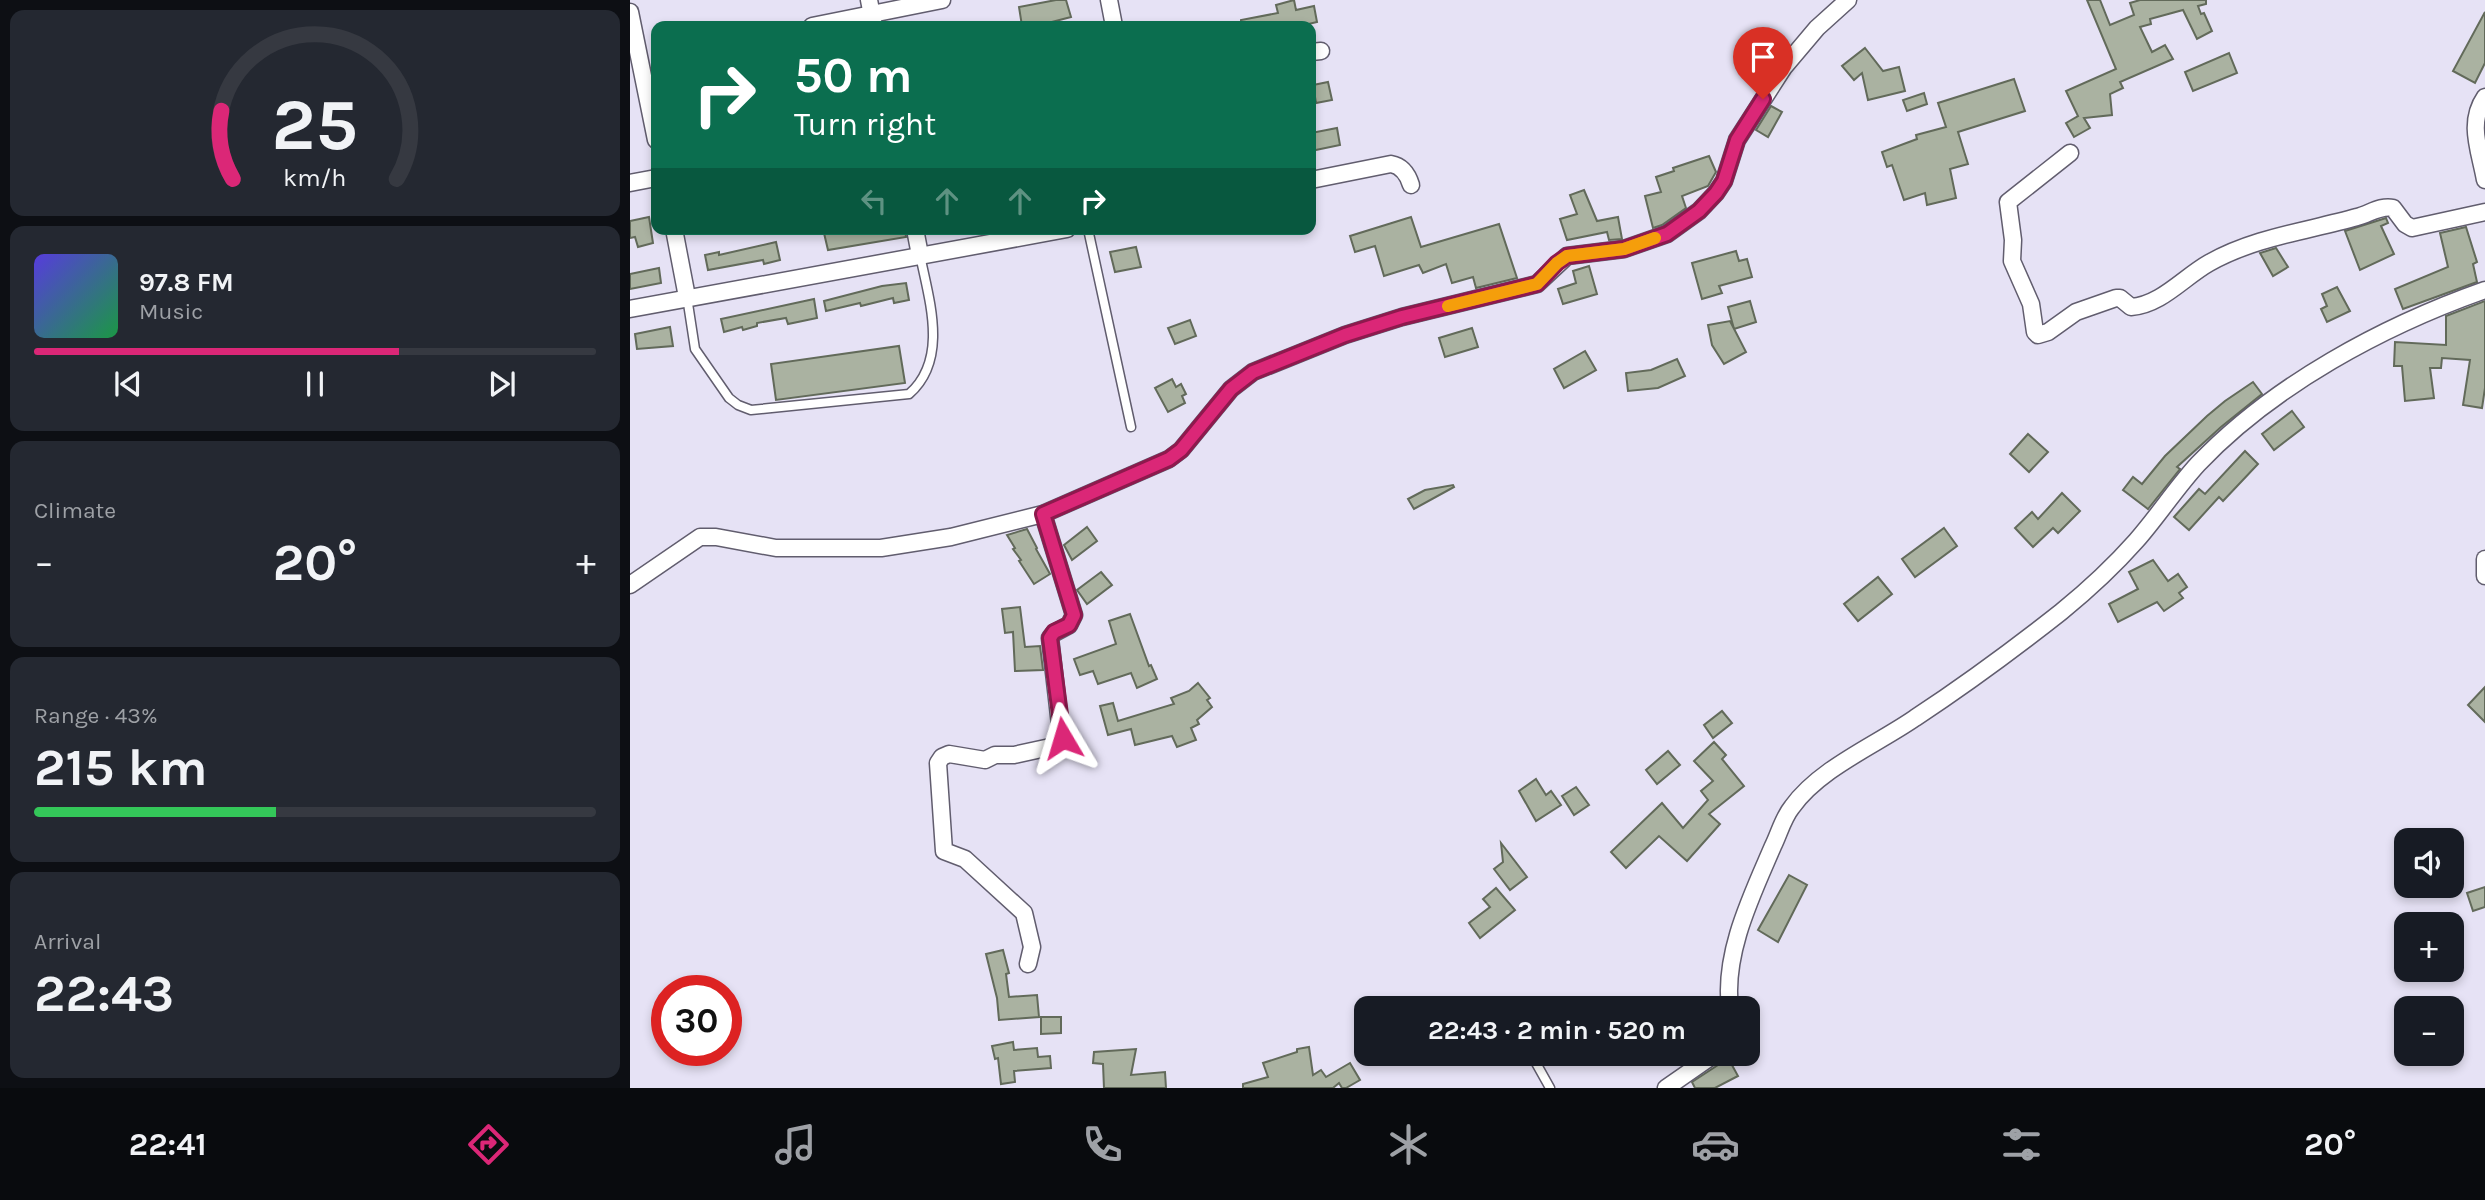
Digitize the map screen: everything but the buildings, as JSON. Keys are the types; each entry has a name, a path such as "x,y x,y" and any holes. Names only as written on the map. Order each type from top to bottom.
{"street":[{"path":"837,21 942,0"},
{"path":"1109,0 1113,21"},
{"path":"630,586 699,537 716,537 776,548 881,548 951,537 1043,514 1169,459 1181,450 1231,389 1253,372 1345,335 1537,284 1567,256 1624,249 1667,234 1699,211 1716,193 1724,181 1737,140 1784,67 1817,28 1848,0"},
{"path":"630,12 635,62 651,121"},
{"path":"2485,97 2477,108 2475,119 2485,180"},
{"path":"2070,153 2008,202 2013,240 2012,261 2031,304 2035,332 2038,335 2048,332 2076,312 2116,298 2131,307 2149,304 2214,260 2286,233 2357,218 2387,207 2393,208 2405,224 2413,228 2485,212"},
{"path":"1316,179 1391,164 1403,170 1411,186"},
{"path":"630,183 651,179"},
{"path":"675,235 687,298"},
{"path":"916,235 920,255"},
{"path":"630,309 1032,235"},
{"path":"1730,996 1730,970 1737,939 1759,879 1790,809 1803,794 1824,775 1917,718 2098,582 2136,541 2196,466 2235,427 2279,395 2376,335 2427,311 2485,290"},
{"path":"1028,964 1032,947 1024,913 965,859 944,851 938,764 942,757 949,754 985,760 995,755 1014,755 1062,742 1050,638 1054,632 1069,625 1074,615 1043,514"},
{"path":"2485,559 2485,576"},
{"path":"1665,1088 1697,1066"}],"lane":[{"path":"1089,235 1131,427"},
{"path":"687,298 695,349 729,398 738,405 751,410 909,394 924,377 933,345 933,320 920,255"},
{"path":"1538,1066 1550,1088"}],"slow traffic":[{"path":"1448,306 1537,284 1567,256 1624,249 1655,238"}],"route":[{"path":"1063,738 1050,638 1054,632 1069,625 1074,615 1043,514 1169,459 1195,435 1231,389 1253,372 1345,335 1402,317 1537,284 1567,256 1624,249 1667,234 1699,211 1716,193 1724,181 1737,140 1763,99"}]}
